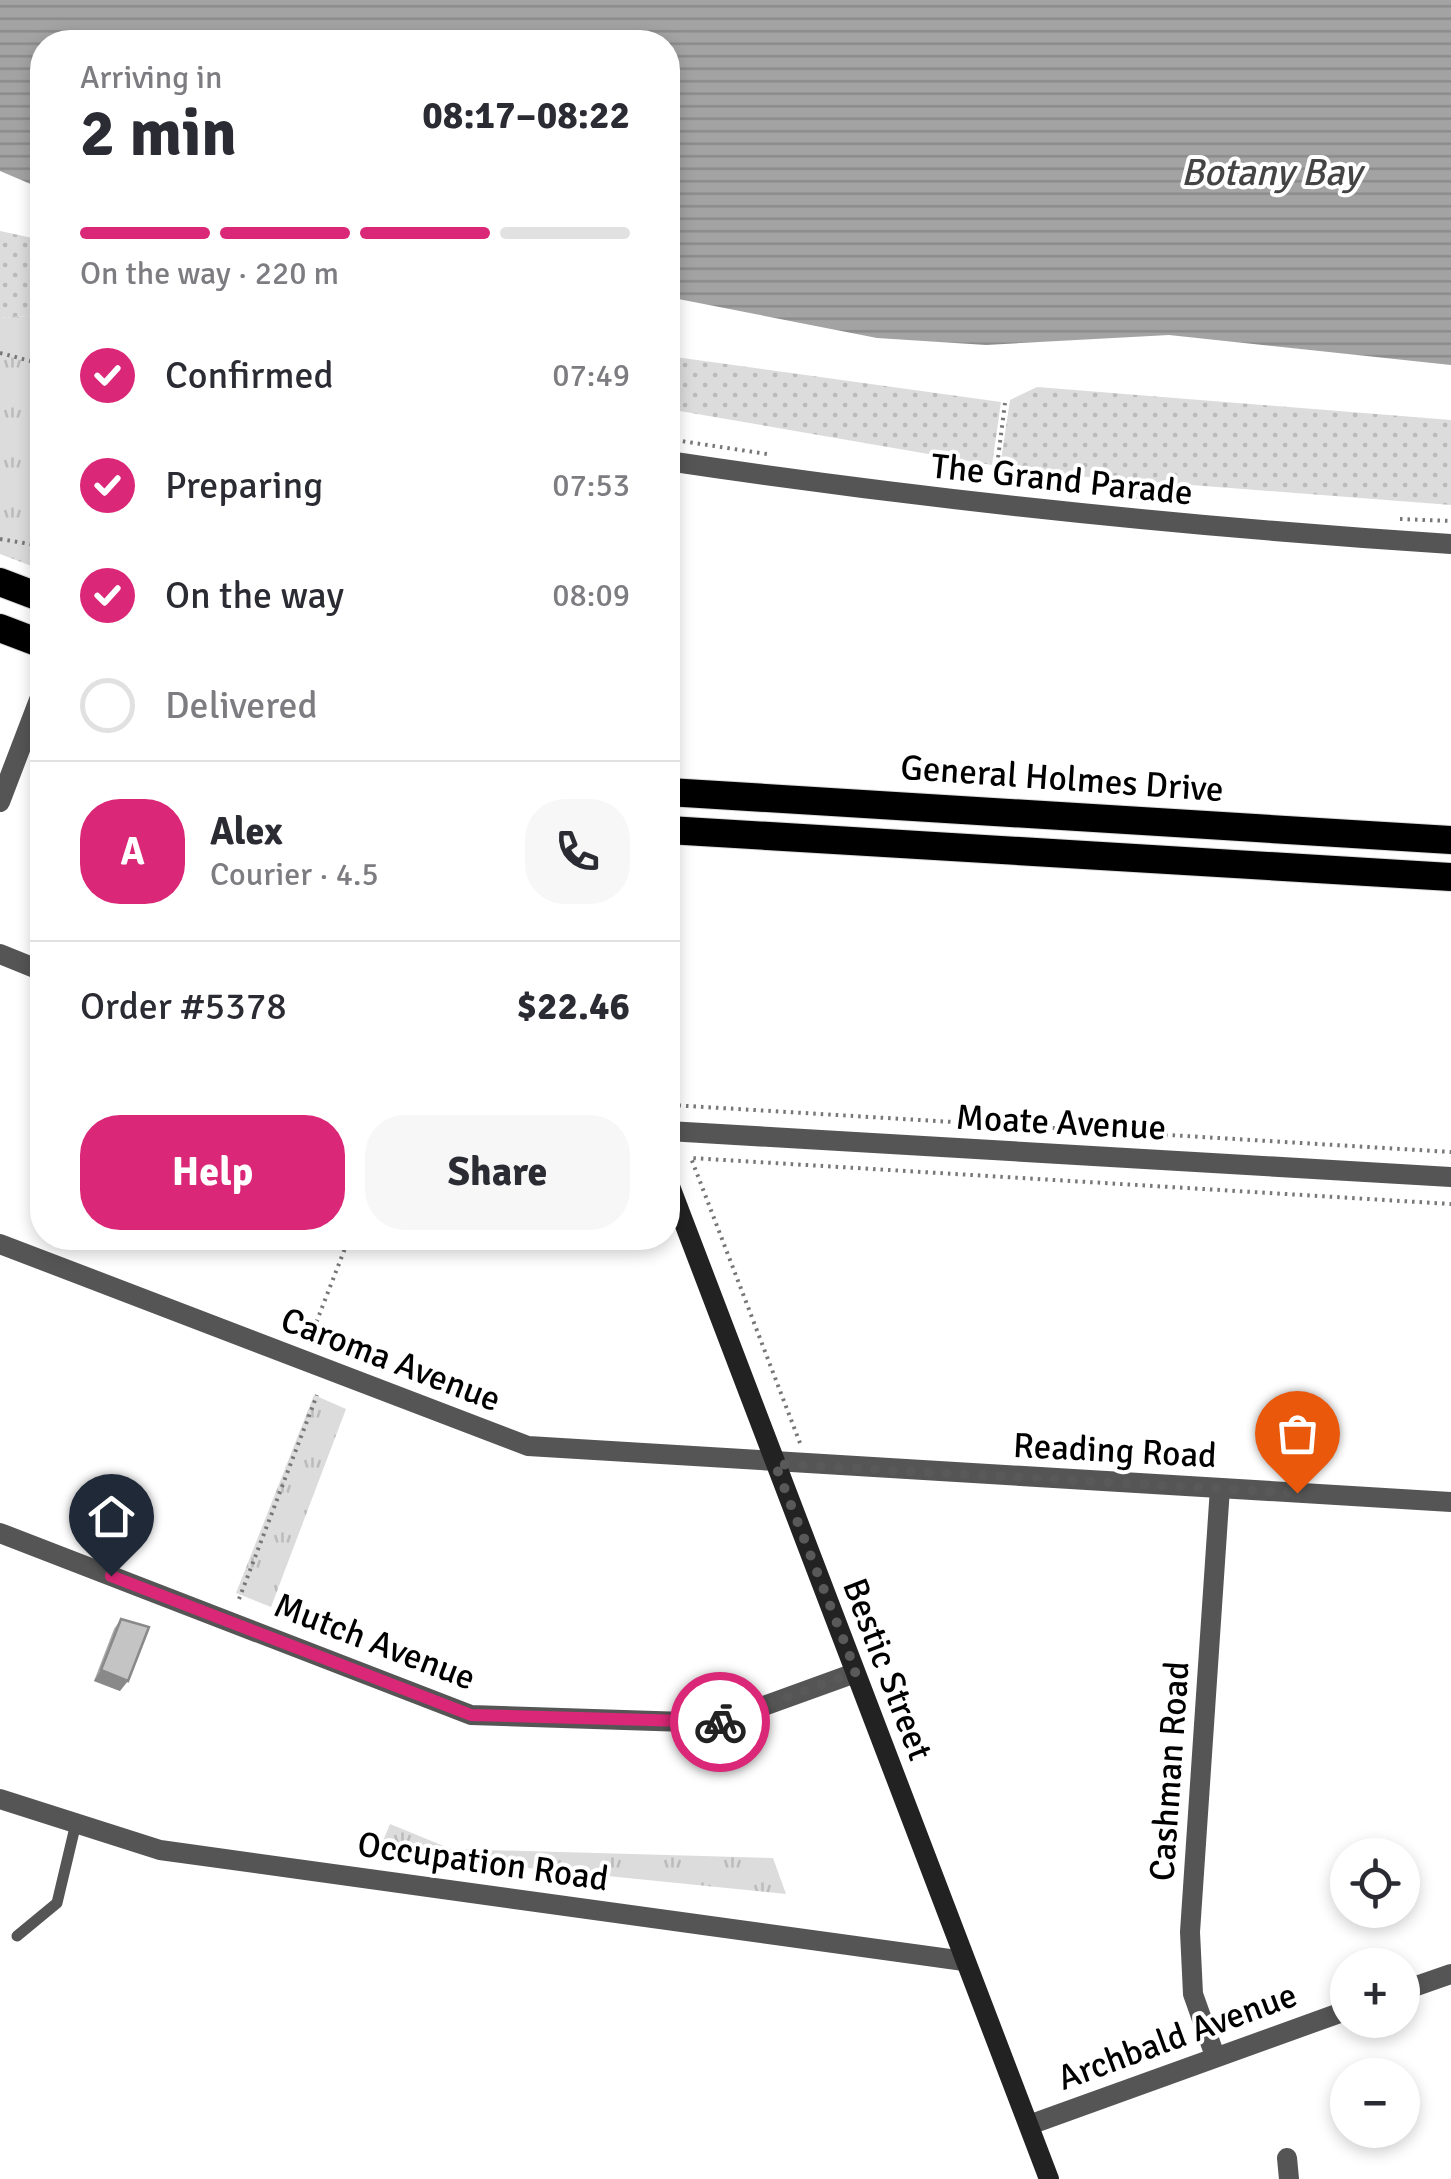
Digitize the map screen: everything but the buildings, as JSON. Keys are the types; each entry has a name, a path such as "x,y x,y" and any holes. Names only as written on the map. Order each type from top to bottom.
{"highway":[{"path":"0,582 30,593"},
{"path":"0,628 30,639"},
{"name":"General Holmes Drive","path":"680,793 1451,840"},
{"name":"General Holmes Drive","path":"680,831 1451,877"}],"main road":[{"name":"Bestic Street","path":"680,1213 1049,2179"}],"street":[{"name":"The Grand Parade","path":"680,463 898,494 1262,532 1451,544"},
{"path":"0,802 30,723"},
{"path":"0,954 30,966"},
{"name":"Moate Avenue","path":"680,1132 1451,1177"},
{"name":"Caroma Avenue","path":"0,1244 528,1446 775,1464"},
{"name":"Reading Road","path":"775,1464 1451,1502"},
{"name":"Cashman Road","path":"1215,2056 1193,1994 1190,1932 1220,1488"},
{"name":"Mutch Avenue","path":"0,1532 471,1715 717,1723 856,1672"},
{"name":"Occupation Road","path":"0,1798 160,1850 964,1961"},
{"path":"1420,1984 1451,1974"},
{"name":"Archbald Avenue","path":"1029,2125 1330,2016"}],"lane":[{"path":"17,1936 58,1903 76,1823"}],"path":[{"path":"0,353 30,360"},
{"path":"997,466 1005,403"},
{"path":"680,441 774,456"},
{"path":"983,481 1016,486"},
{"path":"1102,495 1158,500"},
{"path":"1390,520 1451,521"},
{"path":"0,538 30,544"},
{"name":"Moate Avenue","path":"680,1105 1451,1152"},
{"name":"Moate Avenue","path":"800,1445 691,1158 1451,1204"},
{"path":"311,1336 343,1250"},
{"path":"239,1599 317,1394"}],"green space":[{"path":"0,231 30,237 30,316 0,318"},
{"path":"30,316 30,565 0,554 0,318"},
{"path":"680,358 1001,402 992,465 680,411"},
{"path":"1037,387 1451,420 1451,505 1008,471 1000,467 1010,400"},
{"path":"30,404 30,432 25,408 12,410"},
{"path":"314,1395 346,1409 271,1607 236,1593"},
{"path":"390,1824 451,1849 773,1858 786,1894 378,1853"}],"water":[{"name":"Botany Bay","path":"0,0 1451,0 1451,365 1169,335 986,345 877,338 680,299 680,30 30,30 30,184 0,171"}],"way so far":[{"path":"720,1722 856,1672 775,1464 1297,1493"}],"route":[{"path":"111,1576 471,1715 720,1722"}]}
